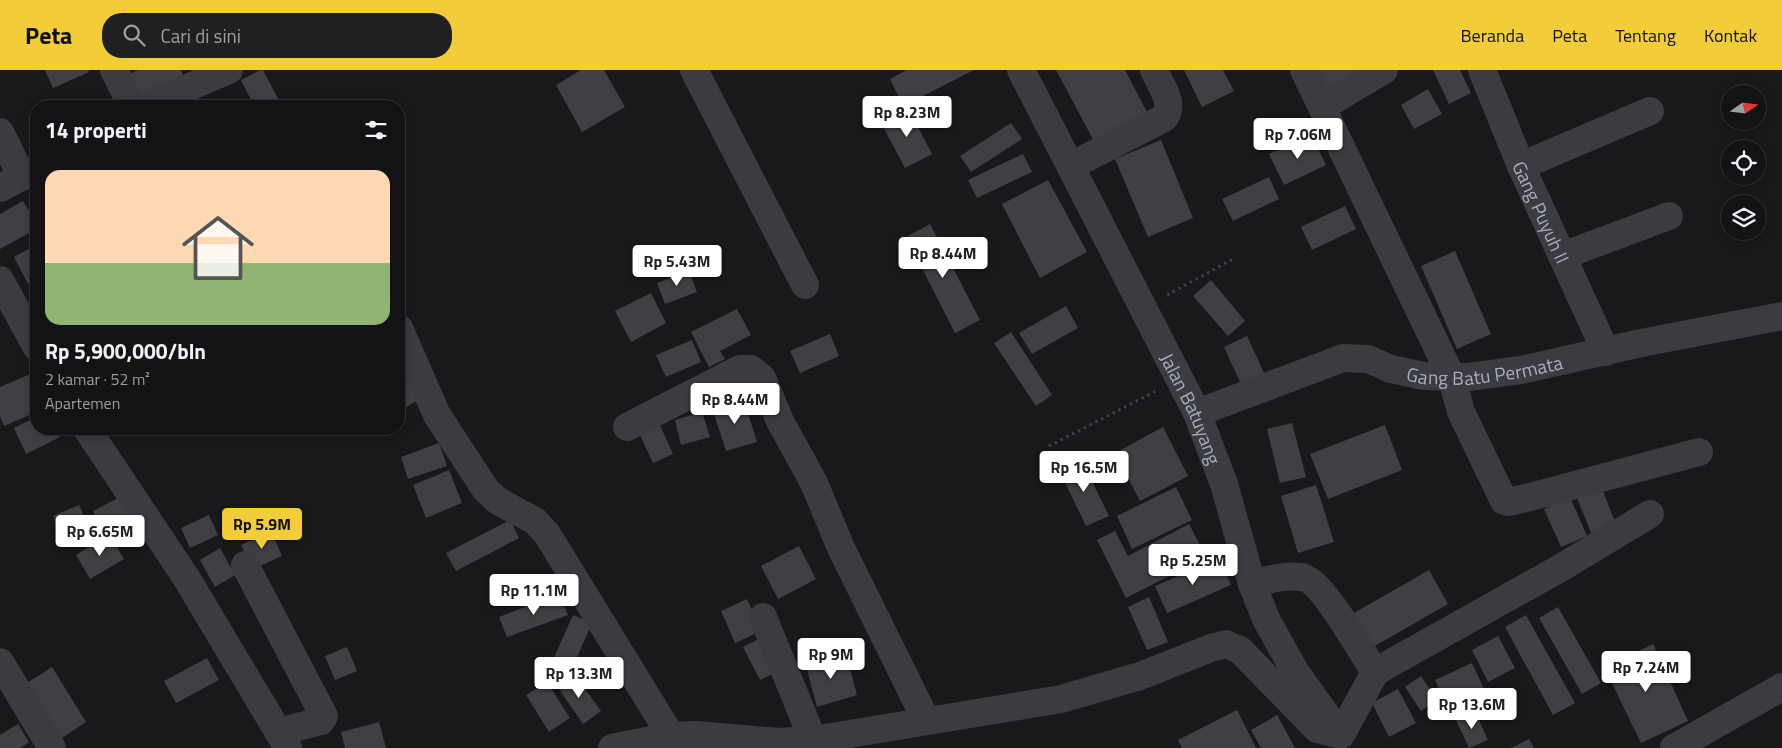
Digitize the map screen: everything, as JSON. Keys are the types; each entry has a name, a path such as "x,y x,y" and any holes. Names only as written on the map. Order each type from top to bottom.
{"street":[{"path":"114,70 129,100"},
{"path":"159,100 229,70"},
{"path":"694,70 805,285"},
{"name":"Jalan Batuyang","path":"1021,70 1196,413 1224,484 1252,584 1280,648 1347,742"},
{"path":"1071,166 1164,118 1168,113 1170,105 1154,70"},
{"path":"1304,70 1452,378 1461,412 1504,500 1508,502 1530,497 1699,452"},
{"path":"1322,106 1384,70"},
{"name":"Gang Puyuh II","path":"1482,70 1521,166 1606,352"},
{"path":"1521,166 1650,111"},
{"path":"0,132 19,178"},
{"path":"1562,256 1669,216"},
{"path":"0,280 30,335"},
{"name":"Gang Batu Permata","path":"1196,413 1343,358 1368,359 1405,373 1452,378 1521,370 1782,316"},
{"path":"405,342 437,415 486,490 498,501 535,520 547,534 672,736"},
{"path":"627,427 740,369 751,369 762,378 780,421 814,483 841,548 926,720"},
{"path":"91,435 186,579 283,740 321,721 324,716 245,565"},
{"path":"612,748 672,736 779,742 813,740 1061,699 1140,676 1226,644 1240,650 1317,729 1347,742 1375,672 1564,566 1650,514"},
{"path":"1252,584 1278,577 1302,577 1314,583 1330,603 1375,672"},
{"path":"763,617 813,740"},
{"path":"0,662 52,748"},
{"path":"1674,748 1782,687"}],"path":[{"path":"1142,308 1235,258"},
{"path":"1049,446 1178,378"}],"building":[{"path":"45,70 88,70 89,72 53,88"},
{"path":"138,70 181,70 184,77 136,99 125,76"},
{"path":"263,70 279,100 251,100 241,80"},
{"path":"581,70 604,70 625,107 582,132 556,85"},
{"path":"907,70 974,70 903,106 890,79"},
{"path":"1056,70 1125,70 1148,114 1095,143"},
{"path":"1184,70 1223,70 1234,91 1202,107"},
{"path":"1315,70 1359,70 1328,93"},
{"path":"1433,70 1460,70 1471,93 1449,104"},
{"path":"1428,89 1442,114 1414,129 1401,105"},
{"path":"908,108 932,154 905,168 881,123"},
{"path":"1011,123 1022,139 971,172 960,156"},
{"path":"1311,134 1326,165 1284,185 1269,154"},
{"path":"1161,140 1193,218 1148,237 1115,159"},
{"path":"1023,154 1032,172 977,198 968,180"},
{"path":"1269,177 1279,199 1233,221 1222,199"},
{"path":"1048,180 1087,252 1040,278 1002,204"},
{"path":"23,201 30,213 30,232 0,249 0,214"},
{"path":"1345,206 1356,229 1312,250 1301,227"},
{"path":"930,224 980,320 955,333 906,237"},
{"path":"30,248 30,283 28,284 14,257"},
{"path":"1455,251 1491,334 1457,349 1421,266"},
{"path":"689,271 697,292 665,304 657,283"},
{"path":"1211,280 1245,321 1228,336 1193,296"},
{"path":"651,293 666,323 631,342 615,311"},
{"path":"1066,306 1078,328 1032,354 1019,333"},
{"path":"737,309 751,335 720,351 725,359 709,367 691,332"},
{"path":"1011,332 1052,395 1036,406 994,343"},
{"path":"830,334 839,356 800,373 790,351"},
{"path":"1247,336 1264,373 1241,384 1224,347"},
{"path":"692,340 701,362 666,377 656,355"},
{"path":"30,374 30,415 4,426 0,416 0,387"},
{"path":"405,378 418,400 405,408"},
{"path":"743,398 757,442 726,451 712,408"},
{"path":"702,412 710,437 681,445 675,420"},
{"path":"30,420 30,435 62,436 26,454 14,428"},
{"path":"659,423 673,454 653,463 639,433"},
{"path":"1292,423 1306,477 1280,483 1267,429"},
{"path":"1385,425 1402,470 1328,499 1310,454"},
{"path":"1163,427 1188,476 1140,501 1115,453"},
{"path":"439,443 447,466 408,479 401,457"},
{"path":"1081,459 1109,516 1086,526 1059,470"},
{"path":"449,470 462,503 426,518 413,485"},
{"path":"1316,485 1334,542 1298,553 1281,496"},
{"path":"1176,487 1192,520 1132,549 1117,516"},
{"path":"1602,488 1616,525 1592,535 1577,498"},
{"path":"120,497 130,516 103,531 93,511"},
{"path":"1570,497 1587,536 1561,547 1544,509"},
{"path":"79,505 92,535 67,547 53,516"},
{"path":"209,515 218,535 190,548 181,528"},
{"path":"510,520 519,538 456,571 446,553"},
{"path":"1189,524 1206,557 1126,598 1097,540 1115,531 1128,556"},
{"path":"271,531 282,556 253,569 241,545"},
{"path":"109,534 124,559 90,579 76,555"},
{"path":"799,546 816,579 778,599 761,566"},
{"path":"220,548 235,575 215,587 200,560"},
{"path":"1220,558 1231,585 1167,613 1155,586"},
{"path":"1429,570 1448,604 1373,647 1354,613"},
{"path":"559,594 568,615 507,637 499,617"},
{"path":"1149,597 1168,642 1147,650 1128,607"},
{"path":"747,599 761,631 735,643 721,611"},
{"path":"1558,607 1601,683 1582,694 1539,618"},
{"path":"573,615 592,623 571,671 552,662"},
{"path":"1526,615 1575,703 1553,715 1505,627"},
{"path":"1498,636 1515,668 1488,682 1472,650"},
{"path":"762,637 779,671 760,680 743,647"},
{"path":"1653,644 1688,721 1641,743 1604,667"},
{"path":"347,647 357,671 335,680 325,656"},
{"path":"846,654 857,695 817,707 806,666"},
{"path":"207,658 219,680 176,703 164,681"},
{"path":"1472,663 1487,695 1449,712 1435,680"},
{"path":"52,667 86,722 54,743 19,688"},
{"path":"574,674 601,711 583,724 557,686"},
{"path":"1421,676 1437,700 1421,711 1405,687"},
{"path":"547,682 570,718 549,732 526,695"},
{"path":"1398,689 1416,723 1389,737 1372,703"},
{"path":"1237,710 1256,748 1182,748 1178,740"},
{"path":"1475,711 1488,740 1469,748 1456,720"},
{"path":"1277,715 1295,748 1261,748 1251,730"},
{"path":"379,722 386,748 345,748 341,732"},
{"path":"18,724 29,742 20,748 0,748 0,735"},
{"path":"1529,739 1534,748 1511,748"}]}
